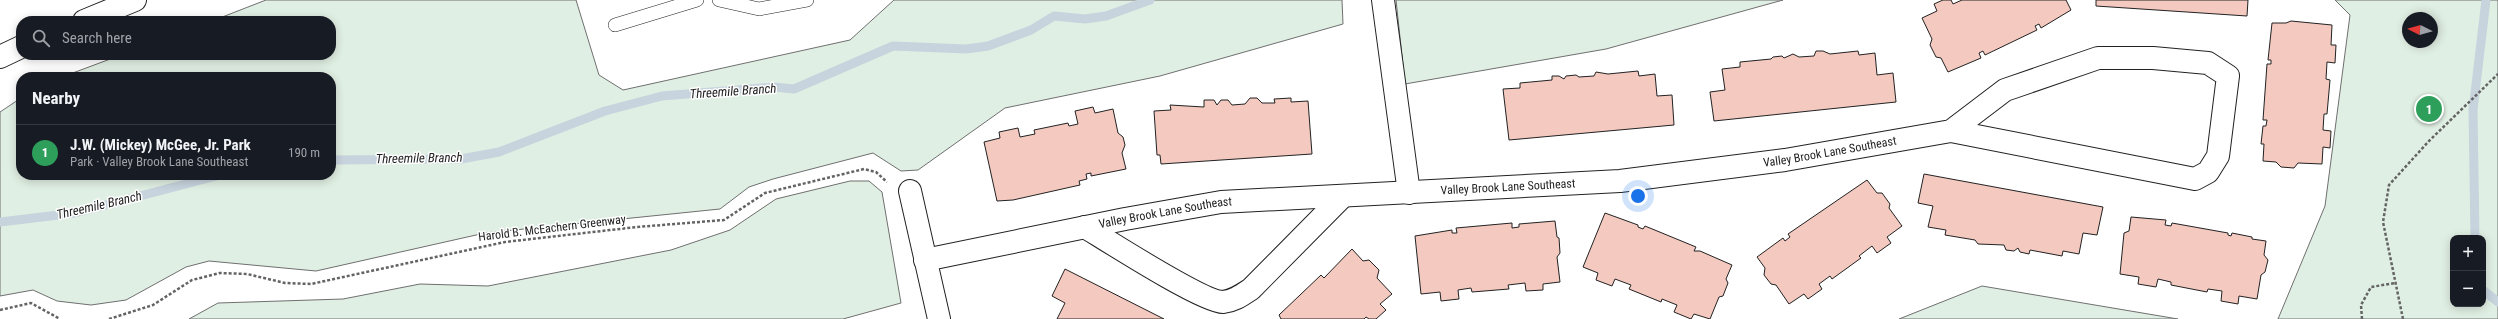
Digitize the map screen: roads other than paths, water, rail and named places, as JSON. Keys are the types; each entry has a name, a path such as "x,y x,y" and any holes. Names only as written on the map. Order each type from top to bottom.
{"street":[{"path":"96,16 135,0"},
{"path":"1383,0 1409,192"},
{"path":"0,57 16,49"},
{"name":"Valley Brook Lane Southeast","path":"926,260 1085,227 1221,202 1620,181 1785,160 1951,131 2195,179 2208,172 2218,156 2228,76 2208,62 2153,58 2098,58 2005,90 1951,131"},
{"path":"910,191 939,319"},
{"path":"1085,227 1171,278 1209,298 1222,302 1237,299 1251,289 1343,196"}],"lane":[{"path":"615,24 696,0"},
{"path":"720,0 759,9 807,0"}],"waterway":[{"name":"Threemile Branch","path":"336,160 461,159 499,152 605,111 662,96 774,87 794,89 893,46 966,49 988,46 1031,30 1054,16 1085,19 1106,16 1150,0"},
{"path":"2475,235 2473,110 2486,0"},
{"name":"Threemile Branch","path":"0,222 75,213 201,180"},
{"path":"2486,292 2498,302"}],"place":[{"name":"J.W. (Mickey) McGee, Jr. Park","path":"2429,109"}]}
